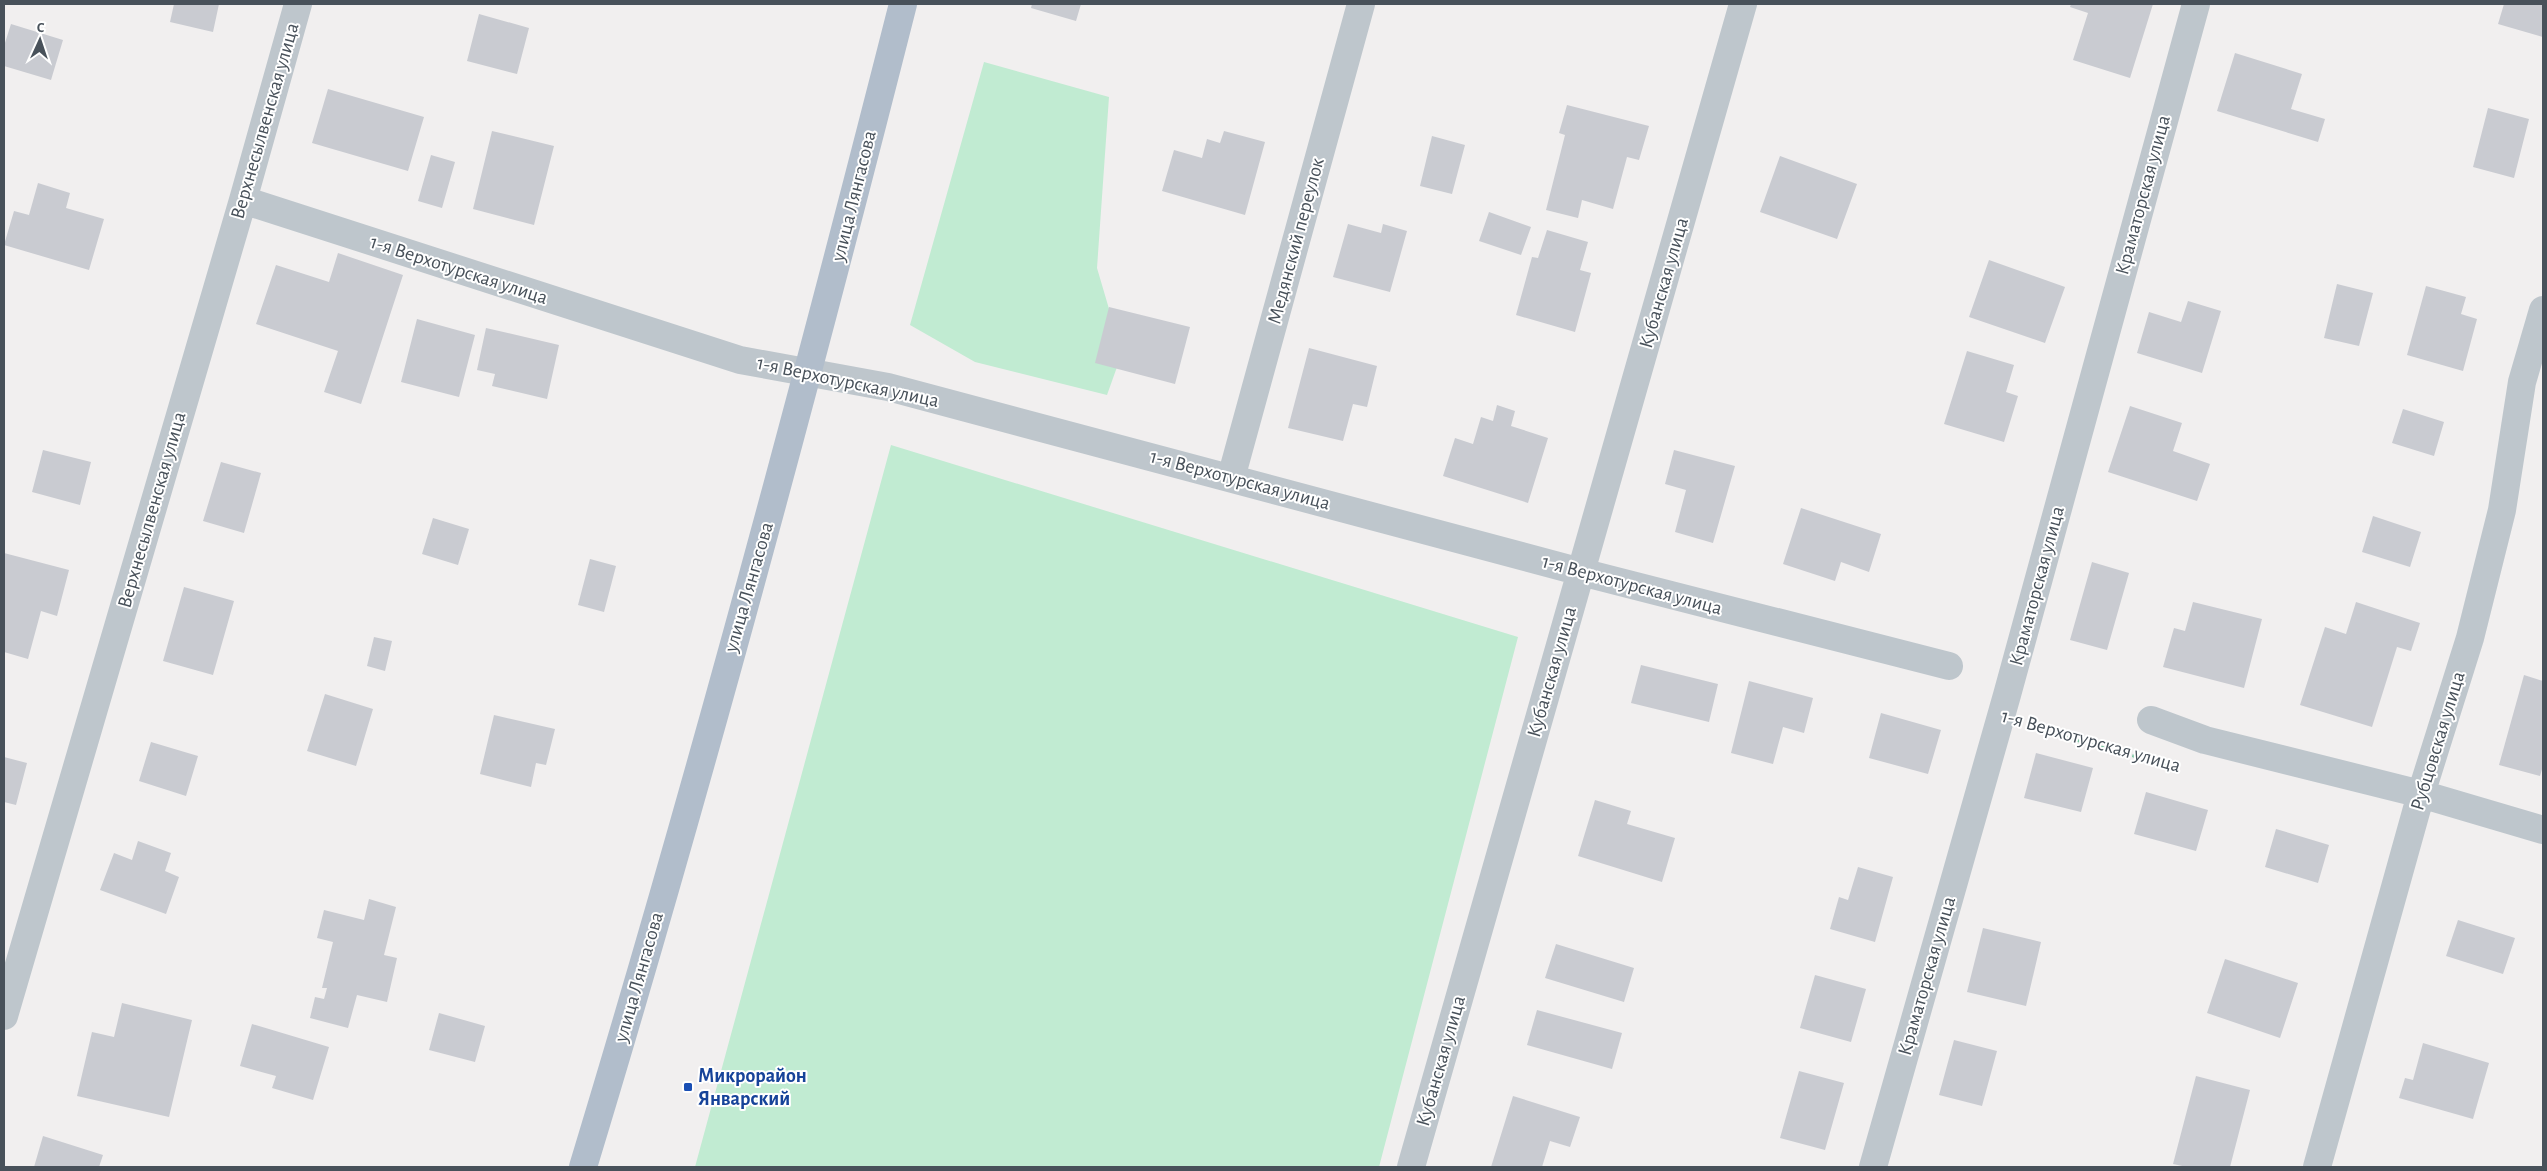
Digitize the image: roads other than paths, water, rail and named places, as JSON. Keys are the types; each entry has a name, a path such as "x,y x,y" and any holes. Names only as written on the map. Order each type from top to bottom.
{"main road":[{"name":"улица Лянгасова","path":"583,1167 619,1048 809,372 903,4"}],"street":[{"name":"Верхнесылвенская улица","path":"4,1016 243,200 298,4"},
{"name":"Медянский переулок","path":"1231,478 1361,4"},
{"name":"Кубанская улица","path":"1411,1167 1541,704 1581,572 1743,4"},
{"name":"Краматорская улица","path":"1873,1167 2000,719 2196,4"},
{"name":"1-я Верхотурская улица","path":"243,200 740,360 888,387 1581,572 1949,666"},
{"name":"Рубцовская улица","path":"2317,1167 2421,794 2470,638 2502,510 2522,382 2543,310"},
{"name":"1-я Верхотурская улица","path":"2150,720 2205,740 2421,794 2543,830"}],"place":[{"name":"Микрорайон Январский","path":"688,1087"}]}
